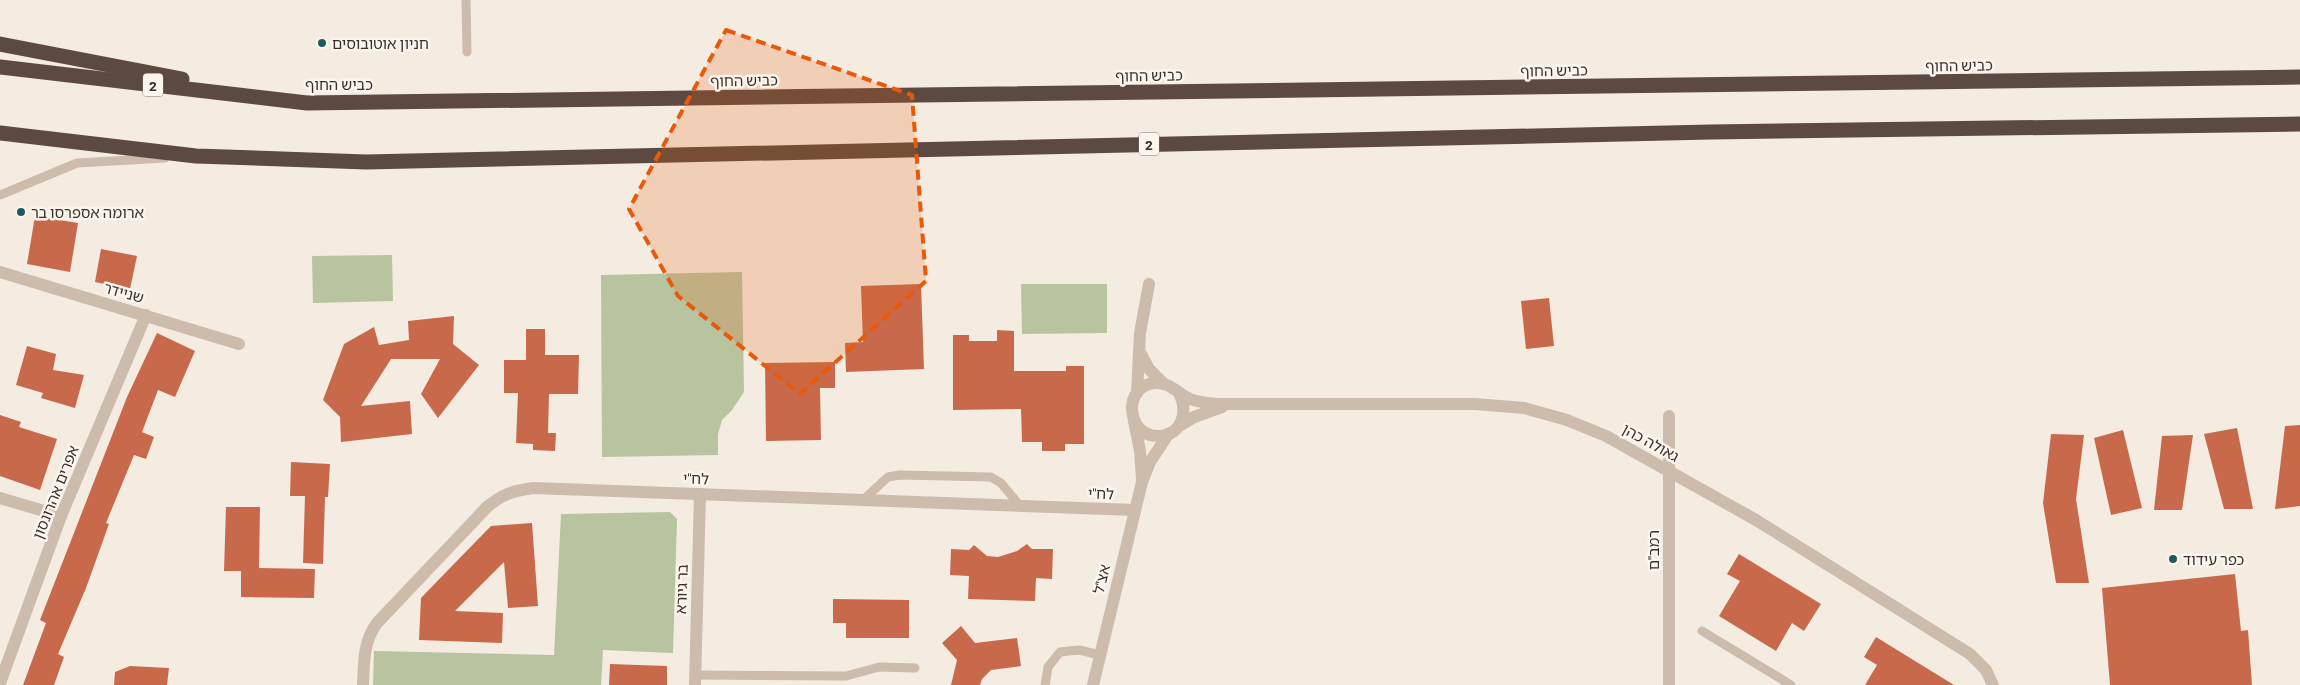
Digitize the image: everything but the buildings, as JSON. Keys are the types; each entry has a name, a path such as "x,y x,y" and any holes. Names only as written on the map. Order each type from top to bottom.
{"highway":[{"path":"0,44 307,103"},
{"name":"כביש החוף","path":"0,67 307,103 2300,78"},
{"name":"2","path":"0,133 196,156 366,162 1701,132 2300,124"}],"street":[{"name":"שניידר","path":"0,272 239,344"},
{"path":"1140,351 1149,369 1164,384 1179,393 1184,409 1183,418 1174,430 1155,436 1146,434 1134,421 1132,404 1137,393 1140,333 1149,284"},
{"name":"אפרים אהרונסון","path":"0,683 61,516 146,315"},
{"path":"1137,393 1147,385 1164,384"},
{"name":"גאולה כהן","path":"1179,393 1204,402 1232,404 1475,404 1524,408 1567,420 1586,427 1756,520 1970,654 1986,670 1993,685"},
{"name":"גאולה כהן","path":"1174,430 1208,411 1232,404"},
{"name":"רמב\"ם","path":"1669,685 1670,416"},
{"name":"אצ\"ל","path":"1134,421 1140,451 1142,482"},
{"name":"אצ\"ל","path":"1093,685 1142,482 1150,462 1174,430"},
{"name":"לח\"י","path":"363,685 366,644 376,623 487,507 503,494 533,488 1135,510"},
{"name":"בר גיורא","path":"695,680 700,494"},
{"path":"0,498 61,516"}],"lane":[{"path":"466,0 467,52"},
{"path":"0,195 77,164 196,156"},
{"path":"863,500 888,477 900,475 991,477 1002,483 1020,506"},
{"path":"1702,631 1790,685"},
{"path":"1045,685 1048,667 1060,652 1078,650 1100,654"},
{"path":"695,680 846,676 879,667 916,668"}],"highlighted area":[{"path":"726,30 912,95 926,281 800,394 678,296 629,209"}],"green space":[{"path":"392,255 393,301 313,303 312,256"},
{"path":"742,272 744,392 732,410 722,420 718,434 718,455 602,457 601,275"},
{"path":"1021,284 1107,284 1107,333 1022,334"},
{"path":"670,512 677,519 673,653 603,650 601,685 373,685 374,651 554,655 561,514"}],"place":[{"name":"חניון אוטובוסים","path":"322,43"},
{"name":"ארומה אספרסו בר","path":"21,212"},
{"name":"כפר עידוד","path":"2173,559"}]}
